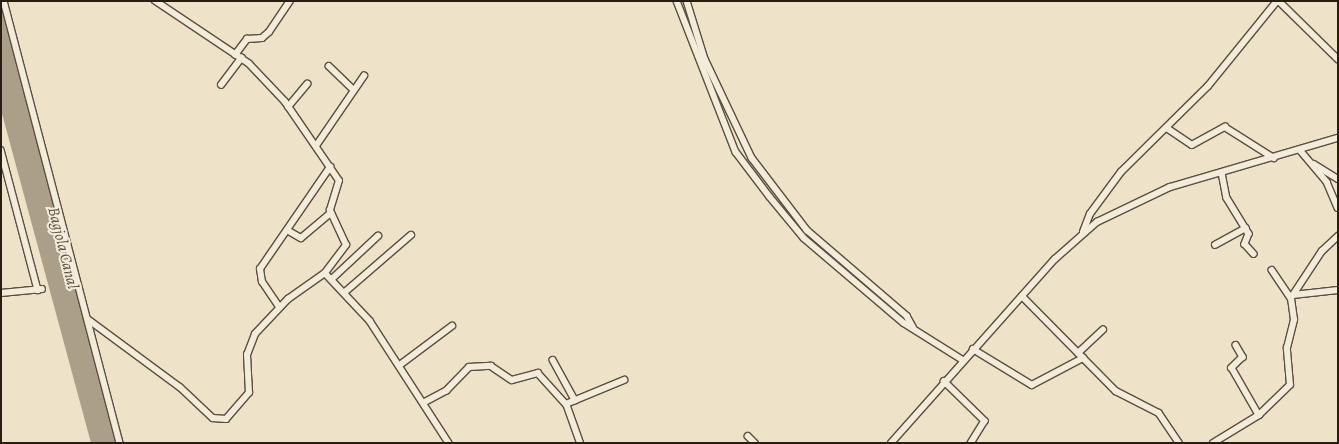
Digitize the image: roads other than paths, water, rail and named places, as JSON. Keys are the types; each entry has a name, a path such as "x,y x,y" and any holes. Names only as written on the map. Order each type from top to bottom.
{"street":[{"path":"4,1 120,443"},
{"path":"155,1 238,57 288,107 330,167 339,187 331,213 301,238 287,230"},
{"path":"221,85 247,39 262,38 269,32 290,1"},
{"path":"677,1 736,152 804,238 904,323 913,326 963,360"},
{"path":"687,1 705,59 752,158 807,230 907,316 913,326"},
{"path":"1083,232 1090,214 1116,179 1167,128 1278,1 1338,59"},
{"path":"329,66 352,89"},
{"path":"316,146 352,89 364,76"},
{"path":"288,107 306,84"},
{"path":"1167,128 1192,145 1225,127 1274,158"},
{"path":"891,443 973,349 1083,232 1156,192 1222,174 1338,138"},
{"path":"1,150 40,289 1,293"},
{"path":"1300,150 1327,182 1338,208"},
{"path":"1310,161 1338,179"},
{"path":"279,307 260,275 287,230 330,167"},
{"path":"1222,174 1227,198 1246,228 1245,244 1254,254"},
{"path":"89,320 220,420 234,415 245,401 251,384 249,348 279,307 325,273 346,245 331,213"},
{"path":"1215,245 1246,228"},
{"path":"345,292 411,235"},
{"path":"332,279 378,236"},
{"path":"1292,296 1338,236"},
{"path":"1213,443 1258,415 1291,382 1287,348 1294,320 1292,296 1272,270"},
{"path":"325,273 345,292 400,365 449,443"},
{"path":"1292,296 1338,290"},
{"path":"1022,296 1121,395 1154,408 1179,443"},
{"path":"400,365 452,326"},
{"path":"1078,353 1103,330"},
{"path":"1236,345 1243,358 1232,370 1258,415"},
{"path":"973,349 1032,385 1083,358"},
{"path":"553,360 575,400"},
{"path":"425,402 446,391 469,367 490,366 512,380 538,374 566,404 580,443"},
{"path":"566,404 624,380"},
{"path":"944,382 985,421 971,443"},
{"path":"748,436 755,443"}],"water":[{"name":"Bagjola Canal","path":"1,1 4,1 124,443 91,443 1,110"}]}
